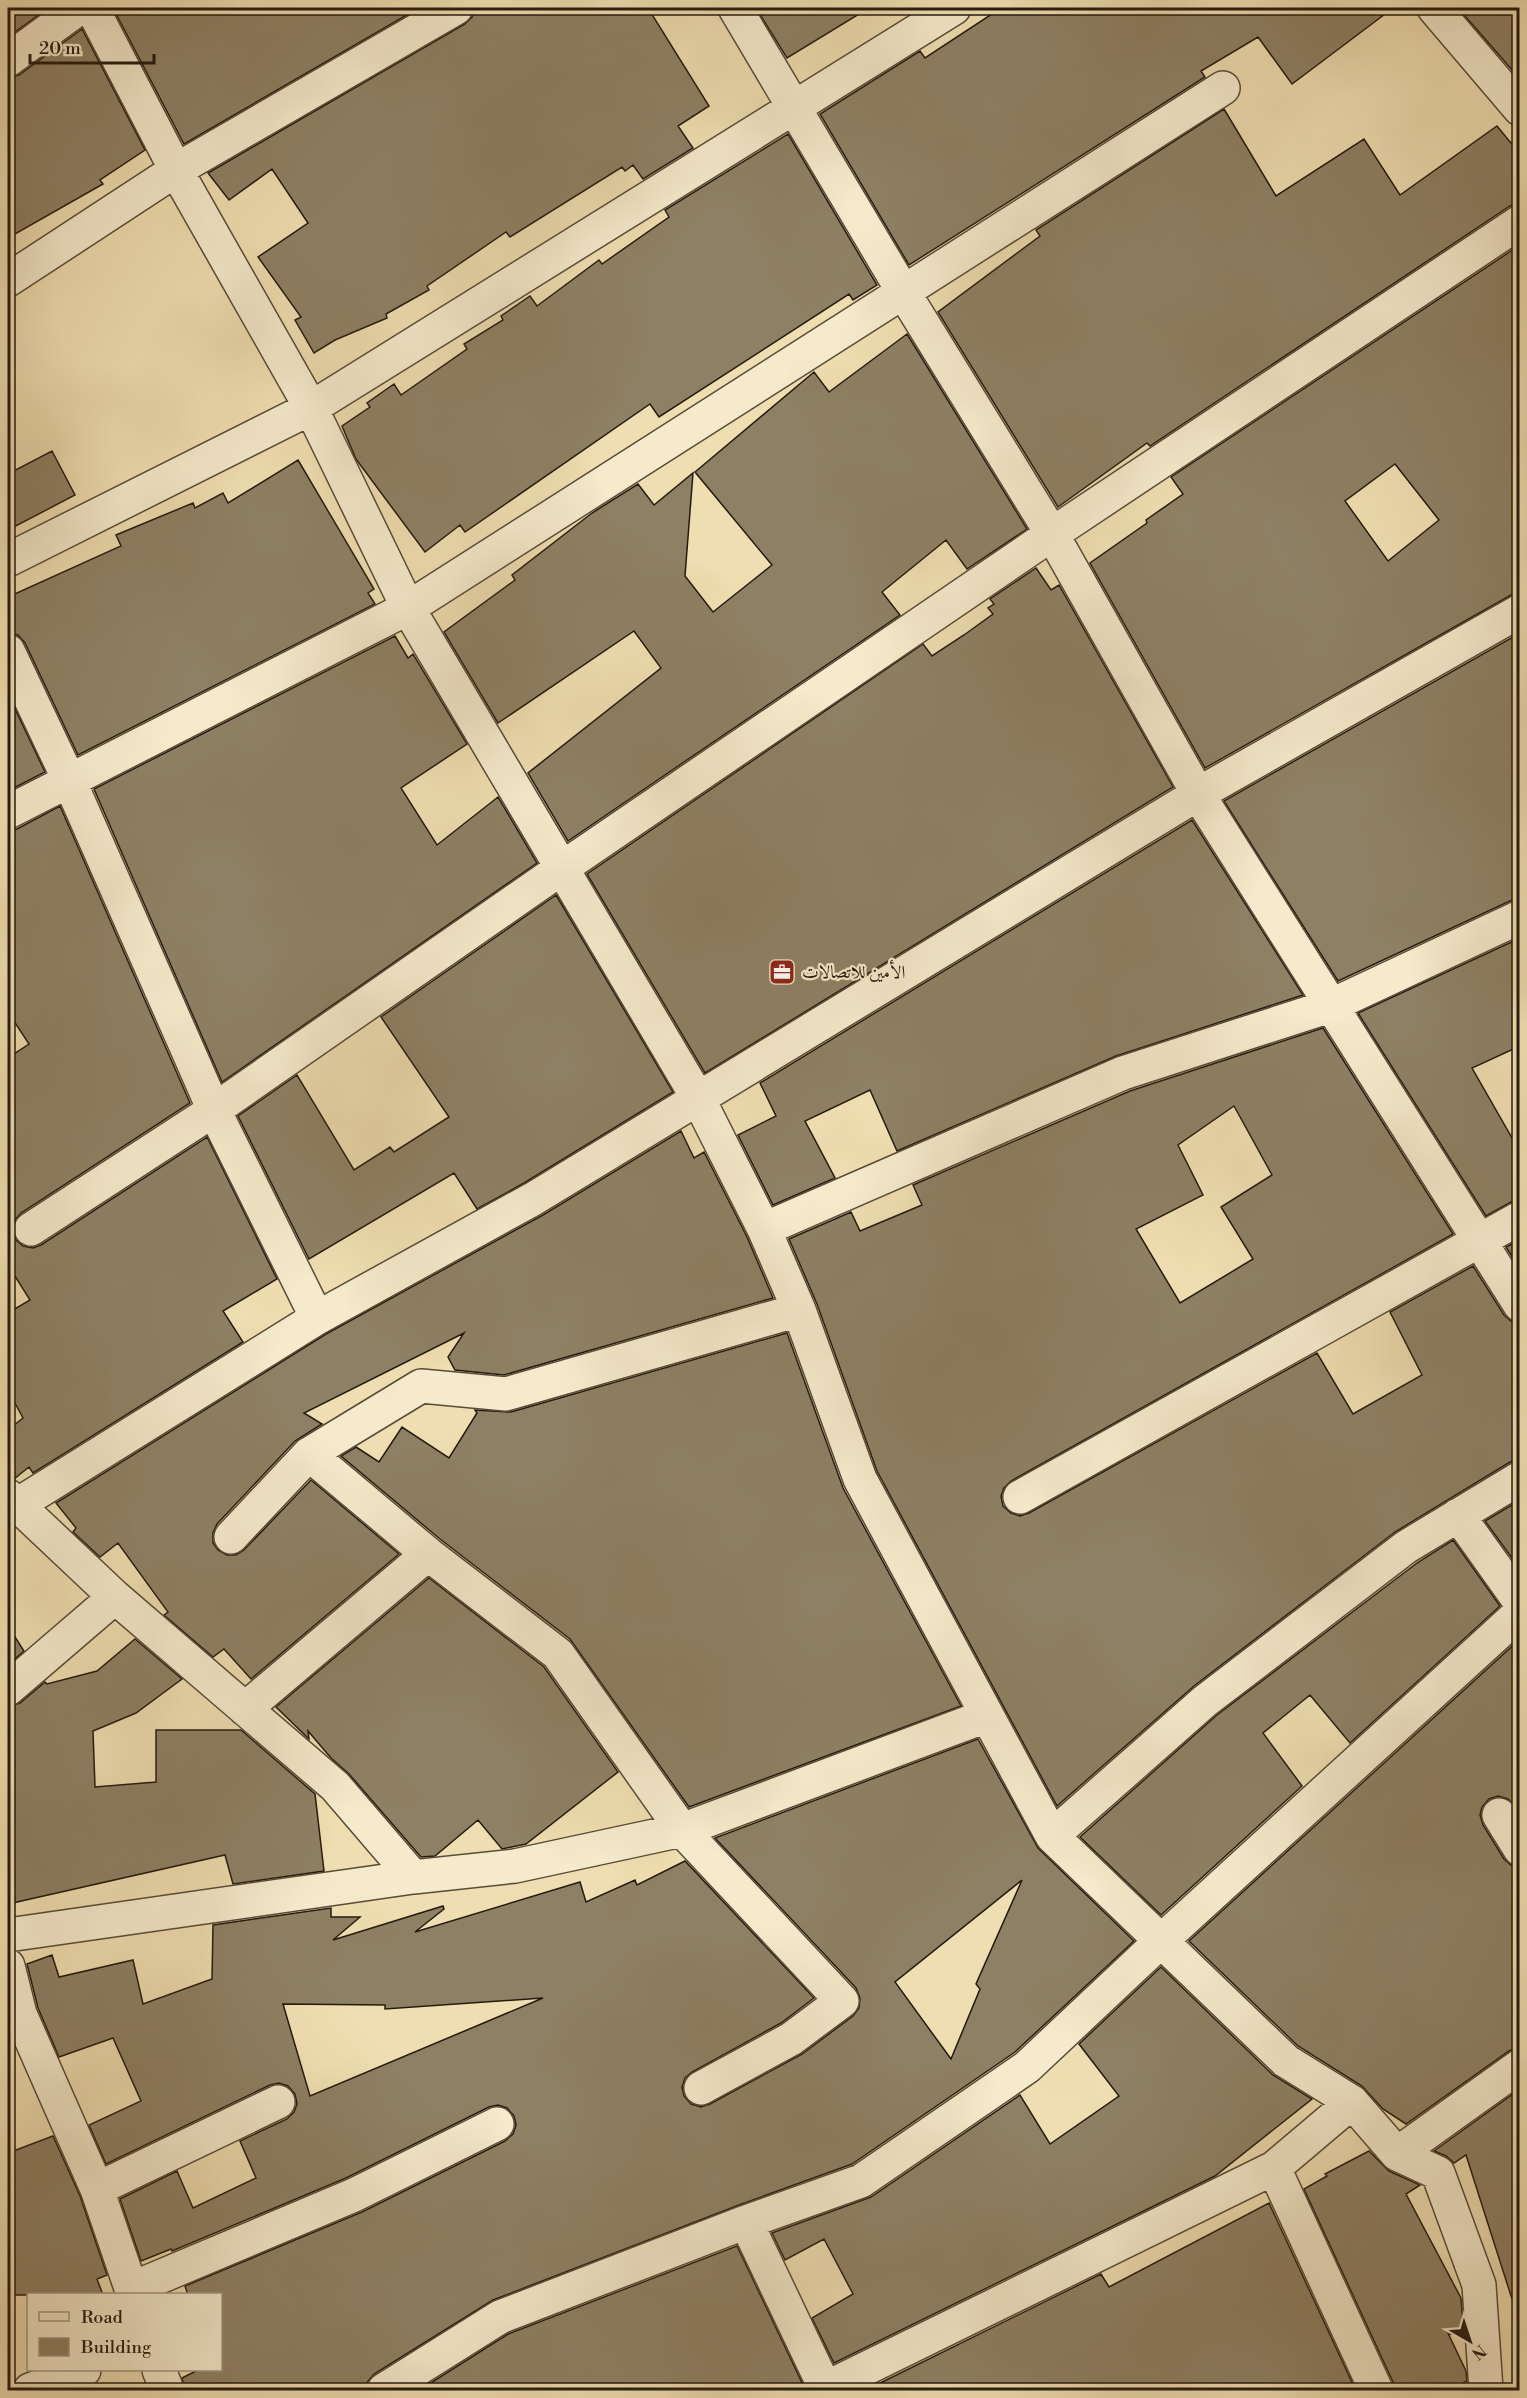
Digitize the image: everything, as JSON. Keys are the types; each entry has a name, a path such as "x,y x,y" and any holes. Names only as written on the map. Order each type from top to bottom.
{"street":[{"path":"8,60 79,8"},
{"path":"92,8 176,170 311,408 408,608 699,1100 764,1229 799,1310 860,1479 1052,1836 1286,2061 1352,2102 1397,2154 1438,2173 1479,2285 1486,2391"},
{"path":"8,280 176,170 456,8"},
{"path":"735,8 904,293 1053,534 1198,794 1329,1006 1520,1305"},
{"path":"8,560 311,408 954,8"},
{"path":"1434,8 1518,105"},
{"path":"8,812 408,608 1223,88"},
{"path":"31,1229 214,1110 562,868 1053,534 1520,222"},
{"path":"413,1877 335,1786 115,1597 12,1501 317,1318 533,1199 1198,794 1520,611"},
{"path":"8,651 69,780 214,1110 317,1318"},
{"path":"764,1229 1122,1073 1329,1006 1520,917"},
{"path":"1020,1497 1479,1238 1520,1218"},
{"path":"231,1537 309,1454 421,1386 506,1394 799,1310"},
{"path":"309,1454 428,1554 558,1654 682,1830 842,2001 791,2040 701,2088"},
{"path":"1052,1836 1205,1701 1406,1547 1520,1478"},
{"path":"1458,1515 1520,1602"},
{"path":"245,1709 428,1554"},
{"path":"8,1689 115,1597"},
{"path":"384,2391 500,2317 746,2222 861,2181 1028,2067 1161,1941 1520,1613"},
{"path":"8,1935 413,1877 515,1866 682,1830 986,1716"},
{"path":"1499,1815 1520,1849"},
{"path":"8,1966 14,2020 97,2189 132,2292 354,2195 497,2124"},
{"path":"1397,2154 1520,2066"},
{"path":"97,2189 278,2102"},
{"path":"746,2222 824,2390 1274,2168 1352,2102"},
{"path":"1274,2168 1376,2391"},
{"path":"30,2391 81,2371"},
{"path":"159,2371 167,2391"}],"building":[{"path":"8,8 48,8 8,37"},
{"path":"113,8 419,8 184,144"},
{"path":"475,8 648,8 709,106 678,126 693,148 643,179 633,165 625,171 622,167 510,237 506,232 427,286 429,290 386,314 387,318 335,340 314,353 295,320 301,317 258,257 308,223 272,169 229,200 208,173 465,24 472,17"},
{"path":"756,8 869,8 787,58"},
{"path":"1001,8 1393,8 1292,84 1258,37 1201,71 1205,77 909,265 820,114 920,51 925,58"},
{"path":"1458,8 1520,8 1520,79"},
{"path":"82,29 145,150 100,180 103,184 8,238 8,78 19,75"},
{"path":"1224,109 1276,196 1364,139 1400,195 1497,126 1520,154 1520,203 1510,206 1150,446 1147,443 1058,507 938,312 1040,236 1036,230"},
{"path":"788,134 877,285 853,300 849,294 659,417 650,404 465,532 460,525 425,552 356,459 342,426 370,407 367,403 394,384 401,395 467,349 464,344 503,320 501,316 530,296 537,306 599,260 602,264 669,217 665,210"},
{"path":"1520,245 1520,592 1205,768 1090,563 1147,523 1146,520 1183,494 1171,477","holes":["1395,464 1439,520 1388,561 1345,501"]},
{"path":"907,334 1027,529 967,569 946,540 882,592 900,615 568,841 528,773 661,668 634,631 498,723 444,632 515,580 512,575 592,513 638,484 654,505 693,473 685,576 713,612 772,565 695,472 814,372 829,392"},
{"path":"52,451 75,495 8,530 8,474"},
{"path":"298,460 374,589 368,593 375,604 78,755 25,643 18,635 8,633 8,597 121,546 116,535 193,503 195,508 223,493 228,503"},
{"path":"1036,568 1051,590 1059,585 1173,787 705,1073 587,874 923,644 932,656 964,635 993,614 988,608 994,604 990,599"},
{"path":"1520,633 1520,899 1512,900 1338,981 1224,801"},
{"path":"395,636 408,658 413,654 467,744 401,788 437,845 498,797 537,863 222,1082 94,789"},
{"path":"8,694 45,772 8,791"},
{"path":"60,806 190,1103 21,1213 14,1221 12,1229 15,1239 23,1246 33,1248 41,1245 207,1137 277,1279 223,1311 243,1342 33,1473 29,1467 14,1479 8,1478 8,1430 23,1418 8,1390 8,1313 30,1300 8,1265 8,1058 29,1044 8,1012 8,831 17,829"},
{"path":"1192,820 1303,995 1116,1056 897,1151 870,1090 805,1121 835,1178 773,1205 738,1135 776,1116 760,1083"},
{"path":"556,895 673,1092 477,1209 454,1173 309,1259 238,1116 297,1075 354,1170 390,1147 394,1152 449,1117 381,1017"},
{"path":"1518,939 1520,1046 1472,1068 1520,1152 1520,1199 1486,1216 1358,1013"},
{"path":"1323,1028 1453,1234 1011,1481 1004,1488 1001,1496 1003,1506 1011,1513 1020,1516 1029,1513 1317,1353 1353,1414 1422,1375 1390,1312 1473,1266 1504,1315 1520,1324 1520,1459 1510,1462 1395,1532 1194,1686 1057,1806 877,1471 817,1304 789,1239 851,1212 860,1231 922,1205 913,1185 1130,1091","holes":["1234,1106 1272,1175 1221,1207 1253,1259 1180,1303 1136,1229 1203,1195 1178,1145"]},
{"path":"681,1131 694,1158 704,1152 747,1237 773,1298 504,1375 455,1370 448,1357 464,1333 304,1413 322,1424 295,1441 217,1524 213,1533 213,1543 218,1550 227,1555 236,1555 244,1550 311,1480 399,1554 251,1679 224,1649 213,1657 164,1615 168,1612 118,1543 100,1557 73,1532 76,1528 56,1503 326,1334 543,1215"},
{"path":"1520,1240 1520,1269 1506,1247"},
{"path":"787,1333 843,1488 961,1706 689,1807 570,1639 440,1539 341,1456 356,1447 379,1462 402,1427 449,1458 477,1413 475,1410 511,1412"},
{"path":"1520,1500 1520,1569 1485,1521"},
{"path":"1453,1540 1500,1606 1350,1743 1310,1695 1263,1733 1302,1786 1161,1915 1080,1837 1217,1715 1417,1563"},
{"path":"429,1578 544,1667 618,1772 526,1844 502,1849 478,1820 435,1856 421,1857 349,1774 331,1758 308,1731 309,1739 276,1707"},
{"path":"8,1626 24,1651 8,1665"},
{"path":"135,1639 182,1679 136,1713 93,1731 95,1787 156,1782 156,1730 241,1730 315,1794 324,1871 233,1884 225,1855 8,1904 8,1707 20,1703 45,1682 47,1684 97,1671"},
{"path":"1520,1639 1520,1813 1508,1799 1498,1796 1489,1799 1482,1807 1480,1815 1483,1825 1504,1859 1520,1868 1520,2047 1509,2051 1406,2124 1383,2109 1362,2086 1298,2046 1189,1941"},
{"path":"978,1739 1038,1848 1134,1941 1015,2052 852,2164 493,2300 374,2374 368,2381 365,2391 185,2391 182,2378 196,2371 222,2371 222,2293 187,2293 185,2286 362,2212 505,2141 513,2134 516,2125 514,2116 507,2108 498,2105 489,2107 346,2178 172,2251 171,2249 141,2261 120,2199 177,2171 193,2208 256,2178 240,2141 287,2119 294,2112 297,2104 295,2094 288,2086 279,2083 270,2085 106,2164 89,2125 141,2101 113,2038 59,2057 38,2008 27,1964 52,1955 59,1977 133,1960 143,2004 212,1979 213,1925 331,1908 331,1917 360,1917 333,1940 443,1906 444,1909 415,1932 580,1882 586,1902 635,1880 637,1885 685,1861 814,1998 781,2023 685,2078 682,2087 684,2096 691,2104 701,2107 802,2054 853,2016 859,2008 860,1998 856,1988 715,1838","holes":["1022,1880 976,1984 980,1989 951,2059 895,1982","543,1998 310,2096 283,2004 385,2005 385,2009"]},
{"path":"1161,1967 1273,2075 1312,2099 1215,2176 834,2363 812,2318 853,2294 824,2239 785,2260 772,2233 871,2197 1020,2095 1050,2144 1119,2096 1079,2044"},
{"path":"1520,2089 1520,2298 1512,2299 1466,2155 1454,2163 1446,2156 1434,2151"},
{"path":"53,2136 80,2196 107,2275 97,2279 102,2293 8,2295 8,2153"},
{"path":"1369,2151 1389,2171 1420,2185 1406,2194 1461,2298 1464,2337 1448,2333 1466,2371 1467,2381 1446,2391 1395,2391 1393,2382 1304,2189 1327,2176 1325,2174"},
{"path":"1269,2203 1356,2391 864,2391 1101,2274 1109,2287"},
{"path":"737,2246 804,2391 418,2391 508,2334"}],"place":[{"name":"الأمين للاتصالات","path":"782,972"}]}
